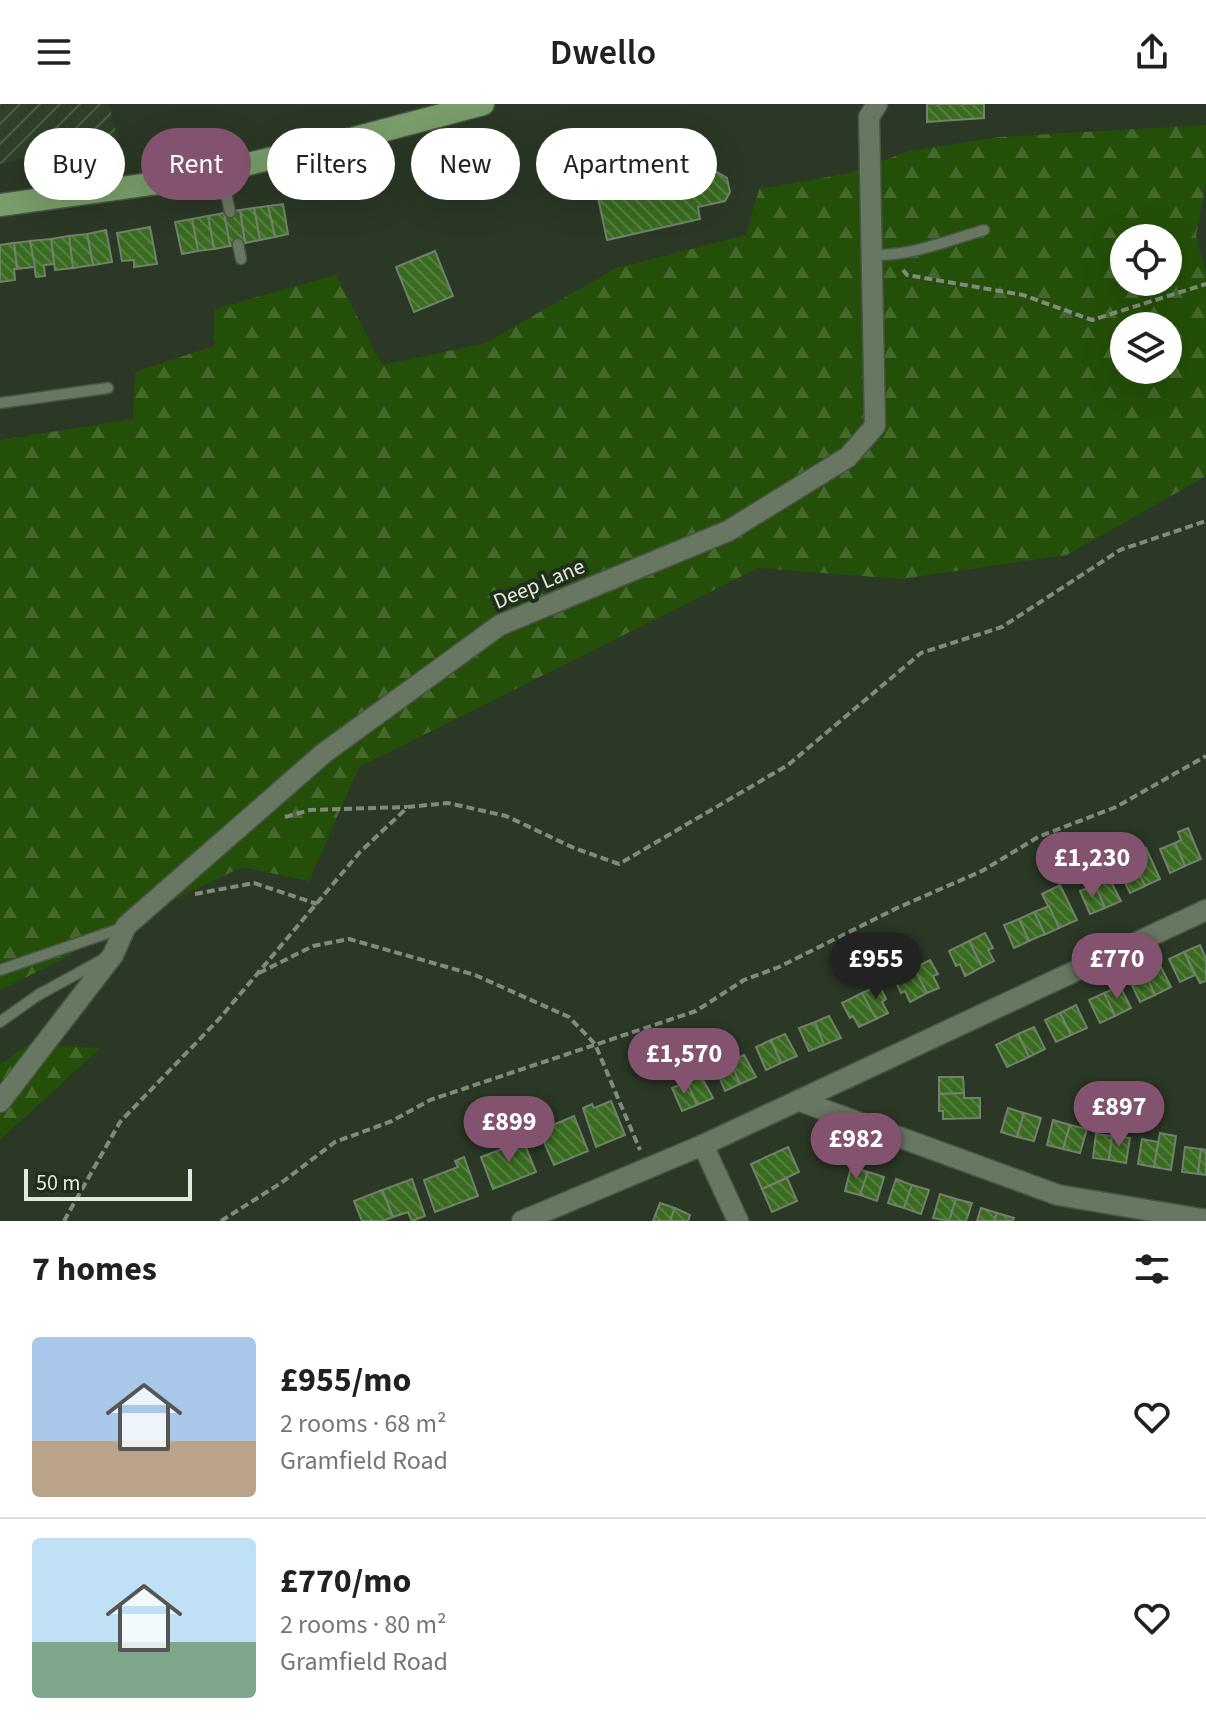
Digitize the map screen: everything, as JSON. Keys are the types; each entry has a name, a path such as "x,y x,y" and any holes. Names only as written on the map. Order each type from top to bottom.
{"main road":[{"path":"251,162 483,104"},
{"path":"0,205 141,185"}],"street":[{"name":"Deep Lane","path":"0,1102 113,955 126,926 324,753 500,625 728,531 848,457 875,426 882,255 869,117 877,104"},
{"path":"522,1221 800,1101 1206,910"},
{"path":"800,1101 1058,1195 1206,1220"},
{"path":"703,1145 738,1221"}],"lane":[{"path":"227,200 230,212"},
{"path":"882,255 914,252 984,230"},
{"path":"238,244 241,259"},
{"path":"0,403 108,388"},
{"path":"0,970 126,926"},
{"path":"0,1022 38,995 113,955"}],"path":[{"path":"882,255 907,275 1023,295 1092,320 1206,284"},
{"path":"256,814 272,821 310,810 448,803 506,816 574,848 619,864 788,765 921,653 1002,627 1120,550 1206,521"},
{"path":"221,1221 281,1183 335,1142 392,1121 430,1100 696,1011 744,980 779,967 897,908 982,871 1038,837 1116,807 1206,756"},
{"path":"64,1221 120,1122 220,1018 360,852 408,807"},
{"path":"186,896 254,883 317,904"},
{"path":"257,974 313,946 349,939 475,975 569,1017 595,1044 648,1167"}],"shaded area":[{"path":"0,104 109,104 115,128 24,128 24,158 0,164"}],"green space":[{"path":"1206,125 1206,183 1196,236 1206,272 1206,476 1067,555 901,579 758,568 359,767 309,881 242,867 113,929 59,961 0,990 0,440 133,419 135,372 214,346 214,309 336,275 382,365 486,343 616,268 746,235 759,189 850,173 909,151 999,137"},
{"path":"29,1044 100,1048 0,1140 0,1065"}],"building":[{"path":"927,104 984,104 984,118 927,122"},
{"path":"717,172 727,178 730,192 725,201 698,207 700,219 607,240 599,200 717,200"},
{"path":"283,204 288,234 275,237 268,206"},
{"path":"268,206 275,237 260,240 254,208"},
{"path":"254,208 260,240 245,243 240,210"},
{"path":"240,210 245,243 230,246 224,213"},
{"path":"224,213 230,246 214,249 208,216"},
{"path":"208,216 214,249 198,251 192,219"},
{"path":"192,219 198,251 182,254 175,222"},
{"path":"150,227 157,264 134,267 134,260 122,261 117,233"},
{"path":"106,230 112,262 93,265 87,234"},
{"path":"87,234 93,265 73,268 69,236"},
{"path":"69,236 73,268 55,270 51,239"},
{"path":"51,239 54,264 44,265 45,276 36,277 30,241"},
{"path":"30,241 35,267 17,269 14,243"},
{"path":"14,243 15,280 0,282 0,245"},
{"path":"435,251 453,296 414,312 396,267"},
{"path":"1188,828 1201,859 1185,866 1175,843 1181,840 1178,832"},
{"path":"1175,843 1185,866 1170,873 1160,849"},
{"path":"1146,848 1160,879 1145,886 1134,864 1140,861 1136,853"},
{"path":"1134,864 1145,886 1130,893 1119,871"},
{"path":"1109,878 1121,901 1105,908 1095,885"},
{"path":"1060,885 1077,920 1059,928 1042,894"},
{"path":"1095,885 1105,908 1090,914 1080,891"},
{"path":"1049,906 1059,928 1044,935 1034,912"},
{"path":"1034,912 1045,934 1029,941 1019,919"},
{"path":"1019,919 1029,941 1014,948 1004,925"},
{"path":"985,933 993,948 988,950 994,961 982,967 969,941"},
{"path":"969,941 982,967 965,976 949,951"},
{"path":"1200,945 1206,959 1206,981 1200,983 1184,952"},
{"path":"1184,952 1195,975 1180,982 1169,959"},
{"path":"930,960 938,974 933,976 939,988 927,993 914,968"},
{"path":"1160,965 1171,987 1155,995 1144,972"},
{"path":"914,968 927,993 910,1002 905,991 901,993 894,978"},
{"path":"1144,972 1155,995 1140,1002 1129,979"},
{"path":"879,985 888,1013 876,1019 862,993"},
{"path":"1120,986 1131,1008 1115,1016 1104,993"},
{"path":"862,993 876,1019 859,1027 842,1003"},
{"path":"1104,993 1115,1016 1100,1023 1089,1000"},
{"path":"1076,1005 1087,1028 1071,1035 1060,1013"},
{"path":"1060,1013 1071,1035 1056,1042 1045,1020"},
{"path":"829,1016 841,1038 824,1045 815,1022"},
{"path":"815,1022 824,1045 809,1051 799,1028"},
{"path":"1034,1027 1045,1049 1029,1057 1018,1034"},
{"path":"785,1034 797,1056 781,1063 771,1040"},
{"path":"1018,1034 1029,1057 1007,1067 996,1045"},
{"path":"771,1040 781,1063 766,1070 756,1047"},
{"path":"744,1055 756,1077 740,1084 730,1061"},
{"path":"730,1061 740,1084 725,1091 715,1067"},
{"path":"701,1076 713,1098 697,1105 687,1082"},
{"path":"939,1077 963,1077 964,1093 939,1094"},
{"path":"687,1082 697,1105 682,1111 672,1088"},
{"path":"964,1093 964,1098 980,1098 980,1118 943,1119 943,1111 939,1111 939,1094"},
{"path":"611,1101 625,1135 596,1147 583,1108 592,1104 594,1108"},
{"path":"1008,1108 1024,1113 1017,1137 1001,1132"},
{"path":"1024,1113 1041,1118 1034,1141 1017,1137"},
{"path":"574,1116 588,1151 554,1165 537,1126 538,1121 547,1117 553,1125"},
{"path":"1053,1120 1070,1125 1063,1149 1047,1145"},
{"path":"1070,1125 1087,1129 1080,1153 1063,1149"},
{"path":"1160,1133 1176,1136 1171,1170 1154,1167"},
{"path":"1096,1134 1112,1136 1109,1160 1093,1158"},
{"path":"1112,1136 1130,1138 1126,1163 1109,1160"},
{"path":"517,1137 519,1142 523,1140 536,1172 493,1189 481,1157 510,1146 508,1141"},
{"path":"1142,1139 1158,1142 1154,1167 1138,1164"},
{"path":"788,1147 799,1172 762,1189 751,1164"},
{"path":"1185,1147 1201,1149 1198,1174 1182,1172"},
{"path":"1201,1149 1206,1150 1206,1175 1198,1174"},
{"path":"464,1157 478,1196 435,1212 424,1180 458,1167 455,1161"},
{"path":"851,1167 868,1172 860,1195 845,1191"},
{"path":"868,1172 884,1177 877,1201 860,1195"},
{"path":"787,1178 797,1201 772,1212 762,1189"},
{"path":"412,1179 425,1216 412,1221 408,1212 393,1217 382,1190"},
{"path":"896,1179 912,1185 904,1208 888,1203"},
{"path":"912,1185 929,1190 921,1214 904,1208"},
{"path":"382,1190 393,1217 383,1221 362,1221 354,1201"},
{"path":"940,1194 956,1199 949,1221 933,1218"},
{"path":"956,1199 972,1203 966,1221 949,1221"},
{"path":"660,1203 675,1208 670,1221 653,1221"},
{"path":"675,1208 690,1215 688,1221 670,1221"},
{"path":"981,1208 997,1213 994,1221 977,1221"},
{"path":"997,1213 1014,1218 1013,1221 994,1221"}]}
